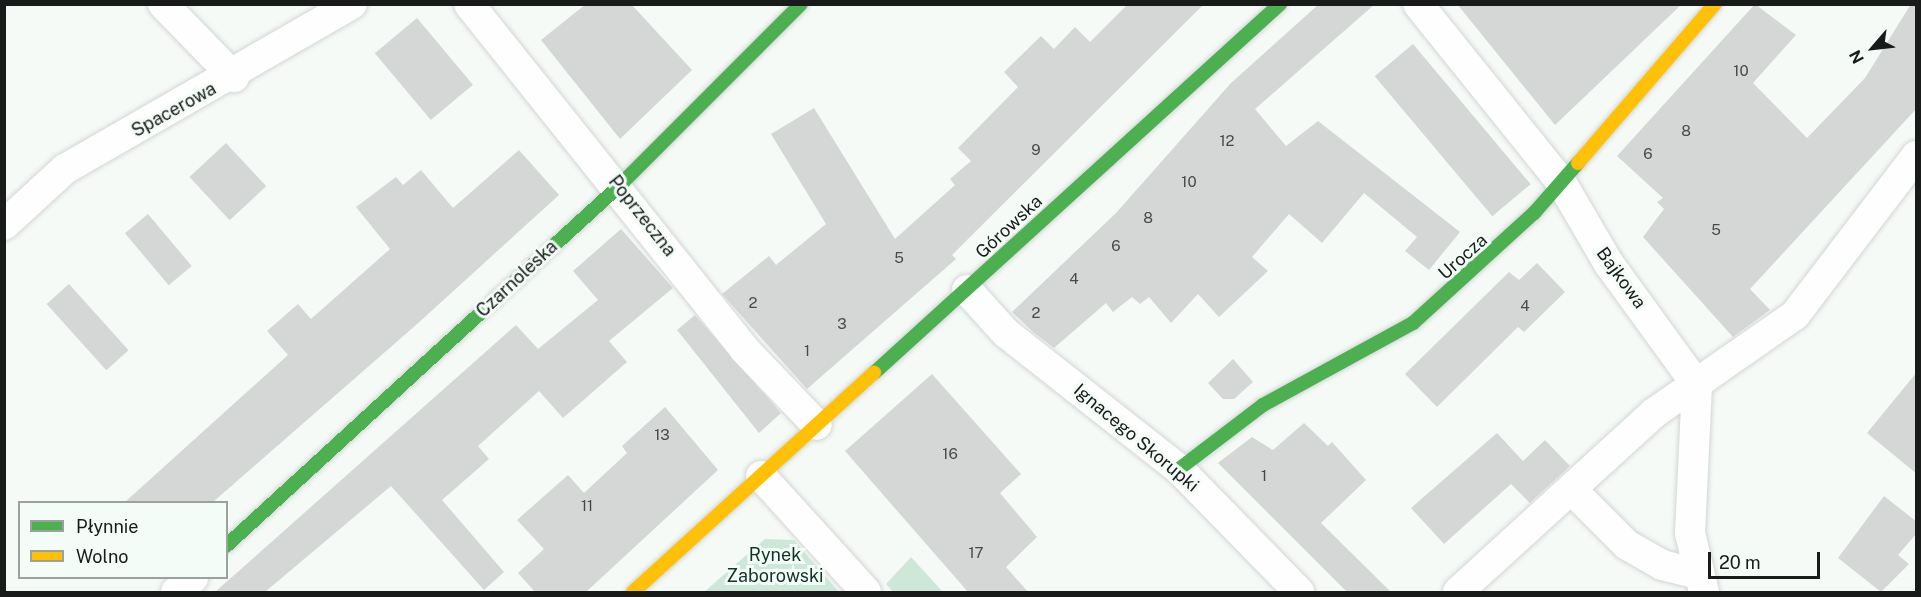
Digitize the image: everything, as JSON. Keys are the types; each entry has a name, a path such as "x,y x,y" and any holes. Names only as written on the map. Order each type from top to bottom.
{"street":[{"path":"164,4 234,77"},
{"name":"Spacerowa","path":"4,225 65,169 234,77 352,4"},
{"name":"Poprzeczna","path":"469,4 619,186 744,349 817,425"},
{"name":"Czarnoleska","path":"228,544 619,186 801,4"},
{"name":"Górowska","path":"762,476 1280,4"},
{"name":"Bajkowa","path":"1418,4 1561,182 1609,264 1696,385"},
{"name":"Urocza","path":"1179,469 1310,375 1413,322 1500,247 1561,182 1715,4"},
{"path":"1458,592 1573,491 1654,413 1795,315 1917,156"},
{"name":"Ignacego Skorupki","path":"967,290 1006,333 1179,469 1299,592"},
{"path":"1696,385 1690,533 1700,583"},
{"path":"633,592 762,476 866,592"},
{"path":"1573,491 1627,545 1700,583"},
{"path":"177,592 192,579"}],"green space":[{"name":"Rynek Zaborowski","path":"765,539 794,540 839,592 704,592"},
{"path":"911,557 943,592 893,592 886,584"}],"building":[{"path":"586,4 631,4 692,70 620,139 541,40"},
{"path":"1128,4 1204,4 952,255 956,259 807,389 722,294 769,256 776,265 826,224 771,134 814,108 895,239 955,185 950,179 971,161 958,148 1018,87 1004,72 1041,36 1054,49 1075,27 1090,42"},
{"path":"1319,4 1375,4 1255,109 1286,146 1318,121 1460,232 1429,270 1405,251 1417,237 1364,193 1322,243 1289,214 1252,257 1268,271 1219,317 1198,294 1171,323 1149,297 1140,304 1132,297 1113,312 1106,303 1054,348 1033,332 1012,312 1116,213 1231,83"},
{"path":"1457,4 1682,4 1555,125"},
{"path":"1755,4 1796,35 1753,83 1807,138 1865,78 1911,4 1917,4 1917,108 1750,289 1770,310 1733,337 1643,237 1664,209 1657,202 1663,198 1617,156"},
{"path":"417,18 473,85 431,120 375,53"},
{"path":"1413,44 1531,184 1492,216 1375,76"},
{"path":"226,143 266,186 230,220 189,177"},
{"path":"519,150 559,195 416,325 214,501 126,501 288,355 267,331 298,304 311,319 390,249 356,207 396,177 403,185 421,170 453,208"},
{"path":"148,214 192,266 169,285 125,233"},
{"path":"621,229 673,288 609,341 627,362 563,418 539,391 478,446 489,459 442,500 504,572 484,590 391,486 265,592 215,592 516,325 538,349 598,300 573,271"},
{"path":"1537,263 1565,292 1524,332 1518,327 1437,407 1405,374 1509,272 1519,280"},
{"path":"69,284 129,350 106,370 47,304"},
{"path":"695,315 781,413 759,433 677,330"},
{"path":"1233,359 1253,382 1234,399 1223,399 1208,383"},
{"path":"1917,372 1917,474 1867,433"},
{"path":"932,374 1021,474 1000,493 1037,537 1006,567 1028,592 968,592 845,451"},
{"path":"665,407 718,470 586,592 535,592 518,573 544,549 517,520 568,475 584,493 627,453 622,446"},
{"path":"1304,423 1328,446 1332,442 1366,480 1321,523 1391,592 1347,592 1218,463 1252,437 1273,450"},
{"path":"1497,433 1523,461 1545,440 1570,466 1530,503 1511,484 1444,544 1411,508"},
{"path":"1884,496 1917,522 1917,533 1898,555 1909,564 1881,592 1838,558"}],"traffic: fast":[{"path":"228,544 619,186 801,4"},
{"path":"874,373 1280,4"},
{"path":"1179,469 1263,405 1413,323 1534,213 1578,163"}],"traffic: slow":[{"path":"1578,163 1715,4"},
{"path":"633,592 874,373"}]}
